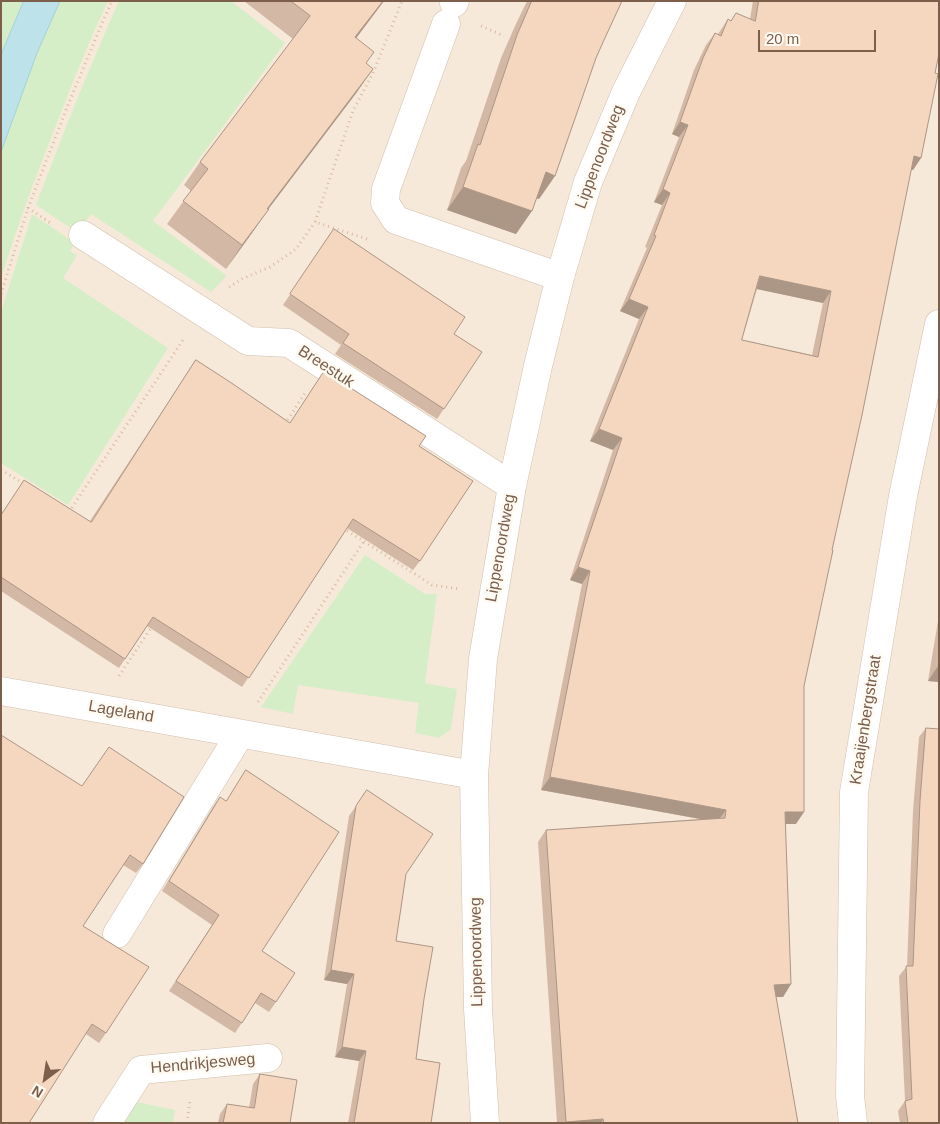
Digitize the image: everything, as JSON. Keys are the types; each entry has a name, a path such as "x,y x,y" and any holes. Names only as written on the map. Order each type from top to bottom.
{"street":[{"name":"Lippenoordweg","path":"485,1123 478,1009 474,775 483,659 512,486 538,366 560,277 588,182 626,92 672,1"},
{"path":"452,9 386,190 385,204 396,220 560,277"},
{"name":"Breestuk","path":"83,235 248,341 289,343 512,486"},
{"name":"Kraaijenbergstraat","path":"853,1123 850,1096 854,792 903,496 939,324"},
{"name":"Lageland","path":"1,692 474,775"},
{"path":"117,934 245,734"},
{"name":"Hendrikjesweg","path":"108,1123 141,1070 268,1058"}],"path":[{"path":"1,294 28,208 68,105 112,1"},
{"path":"69,512 202,311 219,293 242,279 270,268 296,249 315,222"},
{"path":"282,430 324,366"},
{"path":"1,470 26,486"},
{"path":"341,526 432,585 494,594"},
{"path":"245,734 250,713 364,541"},
{"path":"111,711 115,682 153,625"}],"shaded area":[{"path":"1,1 939,1 939,1123 1,1123"}],"green space":[{"path":"1,1 24,1 1,55"},
{"path":"60,1 108,1 78,69 46,151 22,214 1,278 1,152 37,53"},
{"path":"119,1 231,1 285,43 153,221 227,276 211,292 91,214 78,233 36,205 76,102"},
{"path":"32,214 75,243 70,251 77,255 63,278 168,348 68,505 1,463 1,312"},
{"path":"365,555 425,594 437,594 425,683 457,689 451,729 439,738 415,733 419,703 298,685 293,714 261,707"},
{"path":"132,1101 175,1110 173,1123 118,1123"}],"water":[{"path":"24,1 60,1 37,53 1,152 1,55"}],"building":[{"path":"291,1 383,1 355,37 374,52 366,63 373,69 242,245 183,201 208,169 200,162 310,16"},
{"path":"532,1 622,1 596,58 555,176 546,172 532,211 463,187 478,144 480,145 517,35"},
{"path":"759,1 939,1 939,54 935,73 938,74 921,158 914,156 862,415 804,686 804,812 785,812 791,984 774,985 798,1123 604,1123 603,1119 566,1122 546,830 725,818 726,810 550,777 590,571 578,567 622,438 599,429 648,307 629,299 656,236 654,235 670,193 663,189 688,125 680,122 703,58 715,33 721,36 728,19 731,21 736,13 755,21","holes":["760,276 831,291 818,357 742,340"]},
{"path":"334,229 465,317 454,334 482,352 444,409 343,343 349,334 290,294"},
{"path":"196,360 290,423 324,371 426,436 419,446 473,481 420,561 353,519 249,678 153,617 125,659 1,577 1,515 24,480 91,522"},
{"path":"926,728 939,729 939,1123 908,1123 905,1101 912,1099 906,966 913,966 920,801"},
{"path":"1,735 82,786 109,747 184,797 143,864 130,855 83,926 149,967 106,1033 92,1024 29,1123 1,1123"},
{"path":"246,770 339,832 262,951 295,973 276,1002 261,993 242,1023 176,981 219,915 169,881 220,797 226,801"},
{"path":"367,790 433,834 406,874 396,941 433,947 416,1059 440,1063 431,1123 354,1123 366,1051 342,1047 354,974 331,970 356,806"},
{"path":"260,1074 297,1080 290,1123 223,1123 227,1104 254,1108"}]}
